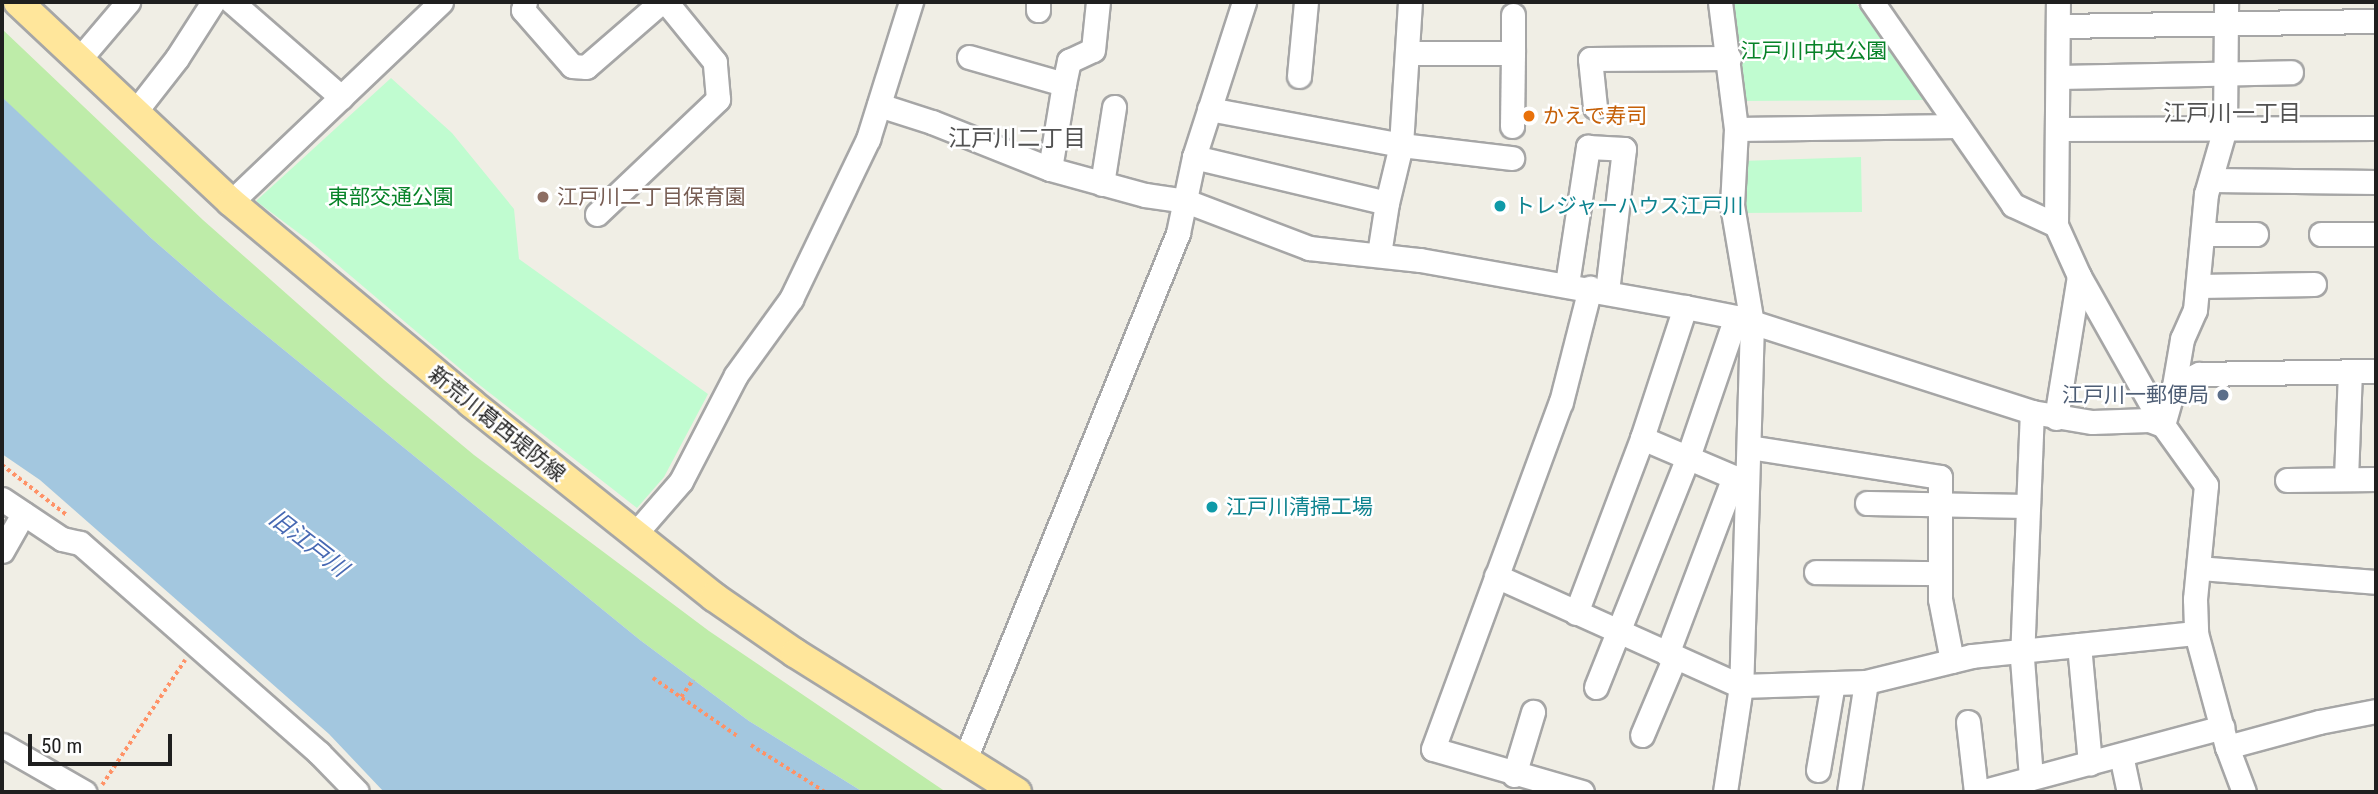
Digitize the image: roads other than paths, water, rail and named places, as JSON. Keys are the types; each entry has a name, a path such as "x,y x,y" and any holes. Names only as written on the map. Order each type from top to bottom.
{"main road":[{"name":"新荒川葛西堤防線","path":"18,2 230,202 471,403 714,597 795,653 1017,792"}],"street":[{"path":"89,49 128,2"},
{"path":"135,112 177,58 213,2"},
{"path":"232,2 341,97"},
{"path":"526,2 523,10 572,66 586,67 661,2"},
{"path":"597,214 718,99 715,62 666,2"},
{"path":"635,534 681,481 736,375 791,299 868,139 911,2"},
{"path":"1050,169 1069,61 1093,50 1098,2"},
{"path":"965,759 1178,233 1194,157 1244,2"},
{"path":"1299,76 1306,2"},
{"path":"1379,254 1401,145 1409,53 1410,2"},
{"path":"1642,735 1741,481 1749,447 1744,320 1732,205 1736,129 1720,2"},
{"path":"1872,2 2013,205 2056,225"},
{"path":"2059,2 2056,225 2079,276 2163,425 2206,485 2195,600 2196,633 2225,737 2244,792"},
{"path":"230,202 434,4"},
{"path":"2058,26 2226,13 2376,21"},
{"path":"2163,425 2174,386 2182,339 2195,310 2206,194 2225,128 2226,13"},
{"path":"1512,125 1513,16"},
{"path":"1409,53 1513,53"},
{"path":"969,57 1064,84"},
{"path":"1595,107 1590,59 1729,58"},
{"path":"2058,77 2291,72"},
{"path":"879,105 932,122 1050,169 1102,184 1186,201 1309,248 1379,254 1598,289 1685,307 1744,320 2056,418 2092,422 2149,421 2163,425"},
{"path":"1102,184 1114,107"},
{"path":"1209,109 1401,145 1512,158"},
{"path":"1736,129 1958,126"},
{"path":"2057,128 2376,128"},
{"path":"1567,284 1588,147 1624,149 1598,289 1561,402 1433,749 1514,775 1582,792"},
{"path":"1194,157 1387,204"},
{"path":"2212,180 2376,182"},
{"path":"2203,234 2256,234"},
{"path":"2321,234 2376,234"},
{"path":"2056,418 2079,276"},
{"path":"2199,286 2314,284"},
{"path":"1576,613 1642,438 1685,307"},
{"path":"1596,687 1744,320"},
{"path":"2174,386 2199,374 2376,371"},
{"path":"2346,479 2350,372"},
{"path":"2031,778 2022,659 2025,649 2032,412"},
{"path":"1642,438 1741,481"},
{"path":"1749,447 1940,477 1940,599 1952,661"},
{"path":"2287,480 2376,479"},
{"path":"1725,792 1741,686 1741,481"},
{"path":"2,482 80,544 319,753 357,792"},
{"path":"2,499 62,539 80,544"},
{"path":"1867,503 2028,506"},
{"path":"2,551 23,514"},
{"path":"2199,568 2376,582"},
{"path":"1816,572 1940,573"},
{"path":"1496,576 1741,686 1866,682 1952,661 2025,649 2196,633"},
{"path":"2079,645 2090,763"},
{"path":"1849,792 1866,682"},
{"path":"1818,770 1833,683"},
{"path":"1968,722 1978,792 2121,755 2376,711"},
{"path":"1514,775 1533,712"},
{"path":"3,749 84,792"},
{"path":"2121,755 2129,792"}],"water":[{"name":"旧江戸川","path":"2,97 151,238 219,297 640,640 749,721 863,792 384,792 329,734 40,480 2,454"}],"place":[{"name":"かえで寿司","path":"1529,116"},
{"name":"江戸川二丁目保育園","path":"543,197"},
{"name":"トレジャーハウス江戸川","path":"1500,206"},
{"name":"江戸川一郵便局","path":"2223,395"},
{"name":"江戸川清掃工場","path":"1212,507"}],"district":[{"name":"江戸川一丁目","path":"2232,114"},
{"name":"江戸川二丁目","path":"1017,139"}],"park label":[{"name":"江戸川中央公園","path":"1814,51"},
{"name":"東部交通公園","path":"391,197"}]}
